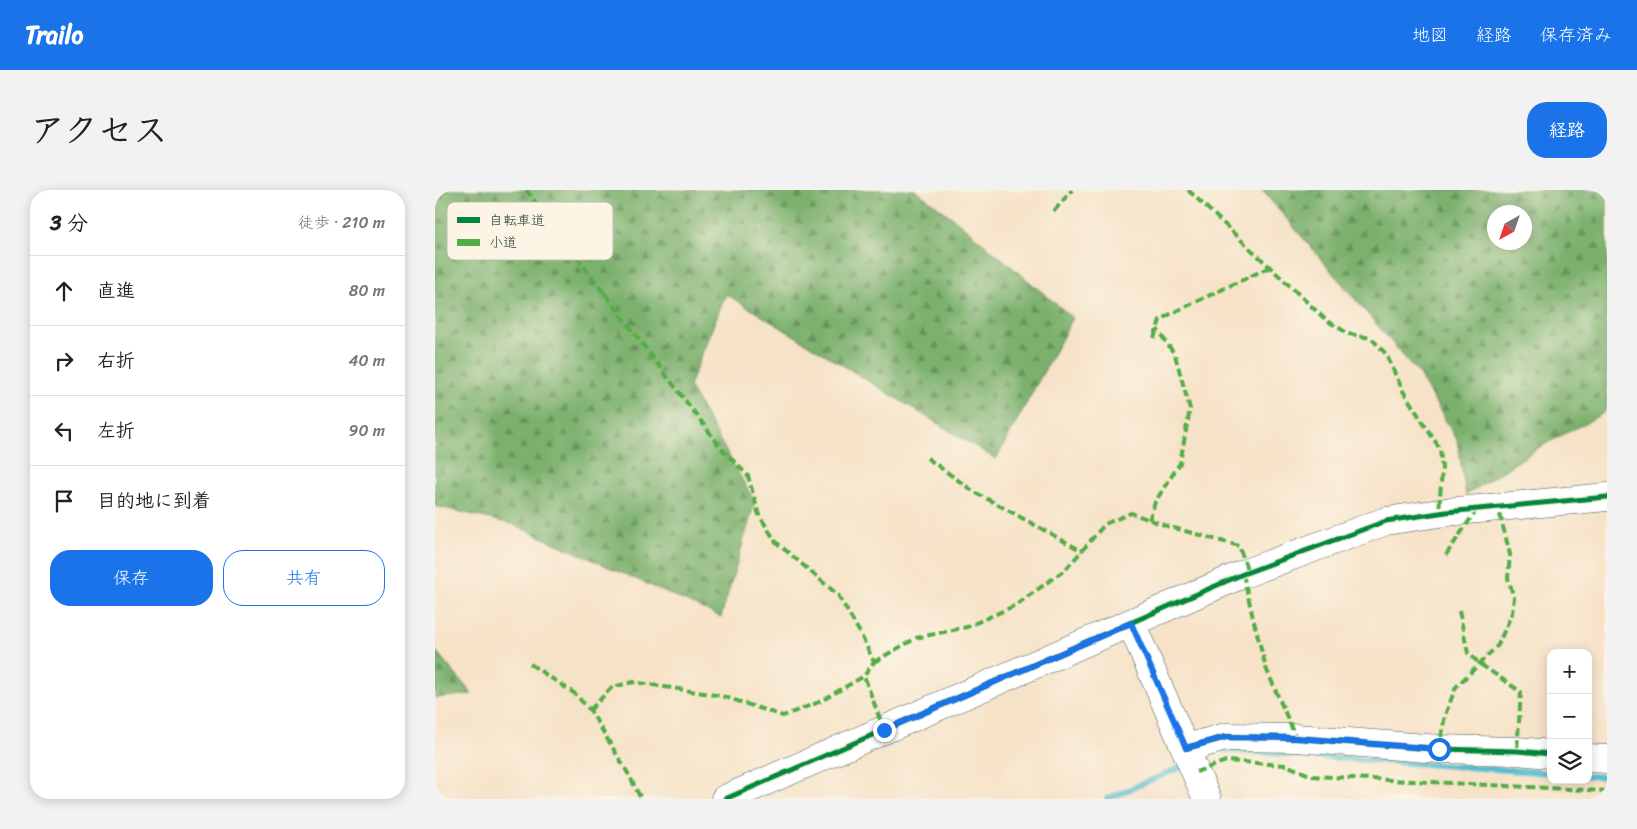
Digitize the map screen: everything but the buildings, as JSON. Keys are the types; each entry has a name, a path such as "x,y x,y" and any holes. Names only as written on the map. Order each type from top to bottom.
{"street":[{"path":"736,797 1248,572 1386,521 1447,512 1607,497"},
{"path":"1131,623 1207,799"},
{"path":"1190,758 1226,737 1296,738 1439,749 1547,754"},
{"path":"1592,758 1607,759"}],"green space":[{"path":"435,190 915,190 953,218 1073,318 996,459 726,294 689,386 755,502 721,617 512,524 435,506"},
{"path":"1262,190 1607,190 1607,405 1604,413 1540,447 1466,495 1457,440 1418,373"},
{"path":"435,650 472,694 435,698"}],"waterway":[{"path":"1225,750 1547,773"},
{"path":"1107,799 1186,765"},
{"path":"1592,776 1607,777"}],"marked path":[{"path":"526,190 535,202"},
{"path":"1054,211 1072,190"},
{"path":"1188,190 1326,320 1349,334 1371,338 1386,354 1403,391 1440,449 1442,468 1439,512"},
{"path":"579,260 722,449 748,476 759,515 776,542 838,595 874,662 864,676 884,730"},
{"path":"1154,338 1160,320 1270,267"},
{"path":"1149,520 1155,502 1180,463 1190,409 1175,355 1157,329"},
{"path":"927,458 973,491 1082,551"},
{"path":"1439,749 1445,715 1456,687 1498,645 1512,613 1514,598 1508,578 1510,554 1498,507"},
{"path":"1446,555 1477,509"},
{"path":"874,662 916,638 967,627 1016,605 1066,569 1105,524 1131,513 1167,526 1239,546 1248,572"},
{"path":"1243,574 1266,668 1296,738"},
{"path":"1459,611 1468,653 1480,664 1521,692 1517,751"},
{"path":"530,664 574,693 590,710 629,775 641,799"},
{"path":"590,710 612,687 634,682 722,696 783,716 819,702 864,676"},
{"path":"1196,772 1226,761 1286,765 1312,776 1607,791"}],"cycle path":[{"path":"725,799 1243,574 1386,521 1446,512 1607,497"},
{"path":"1186,748 1226,737 1296,738 1439,749 1547,754"}],"route":[{"path":"884,730 1131,623 1186,748 1226,737 1296,738 1439,749"}]}
